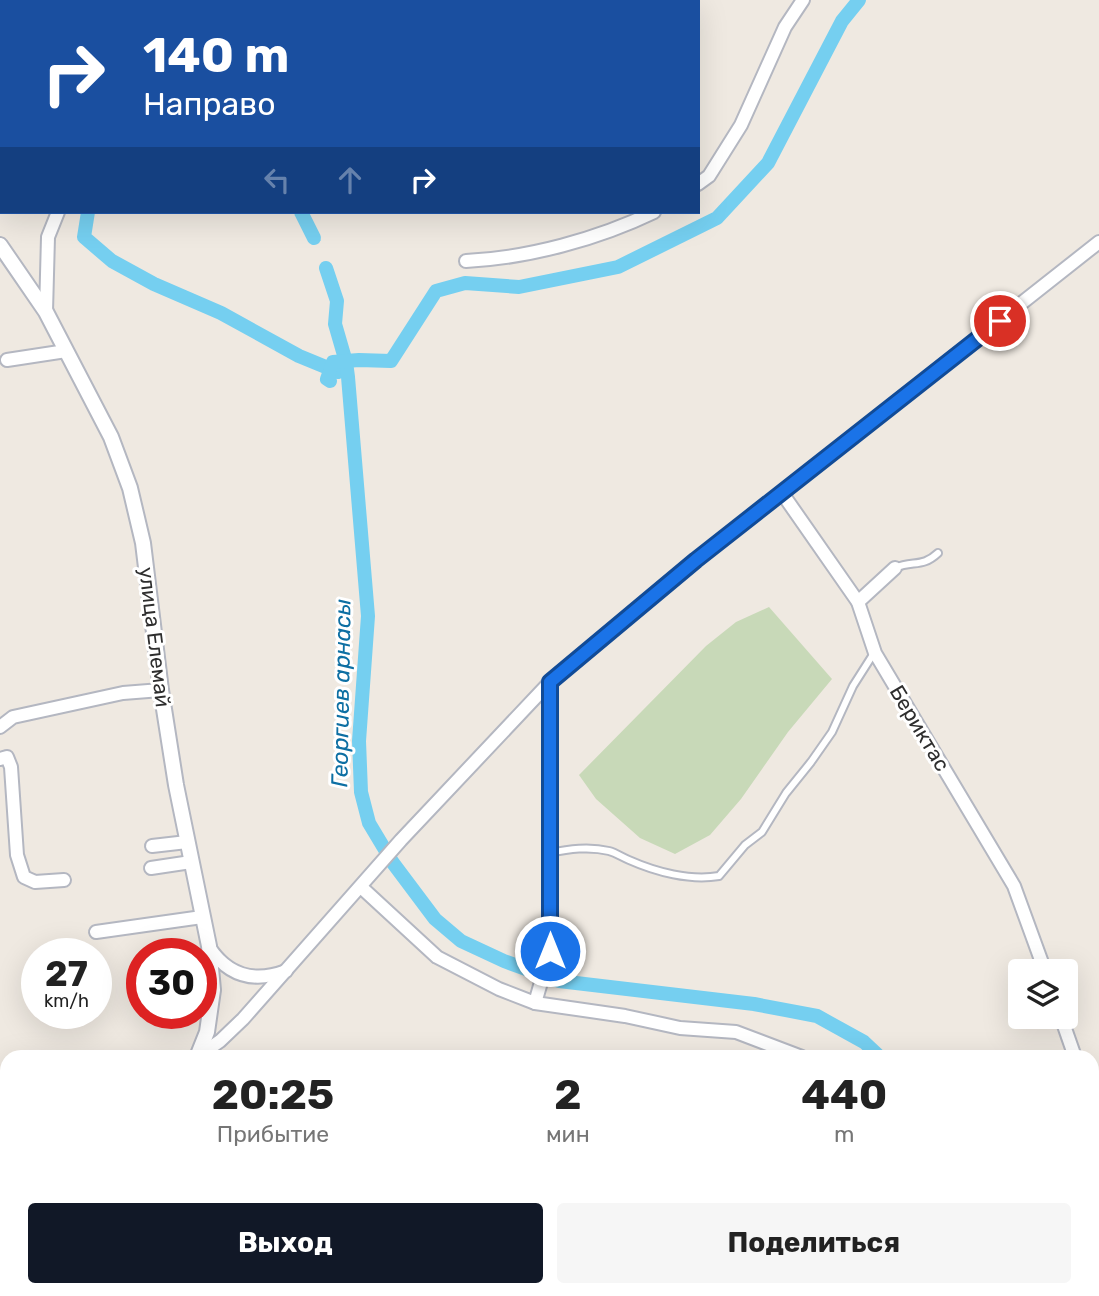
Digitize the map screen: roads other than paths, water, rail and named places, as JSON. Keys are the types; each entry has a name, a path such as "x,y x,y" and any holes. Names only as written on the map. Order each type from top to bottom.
{"street":[{"path":"700,183 709,176 741,125 785,27 803,0"},
{"path":"46,312 48,236 57,214"},
{"path":"466,261 489,260 580,241 649,214"},
{"path":"207,1050 220,1041 288,970 401,840 550,682 647,600 1099,242"},
{"name":"улица Елемай","path":"0,245 46,312 111,437 130,488 143,543 161,690 187,842 207,938"},
{"path":"7,360 66,351"},
{"name":"Бериктас","path":"782,494 858,602 875,653 1014,886 1041,959"},
{"path":"858,602 895,568"},
{"path":"536,1000 550,951 550,682"},
{"path":"0,727 13,718 123,693 161,690"},
{"path":"0,759 6,757 11,767 17,855 24,877 35,882 64,880"},
{"path":"152,846 187,842"},
{"path":"151,867 191,862"},
{"path":"361,887 437,957 499,989 536,1000 681,1028 736,1032 784,1050"},
{"path":"96,932 202,916"},
{"path":"217,958 241,976 272,976 288,970"},
{"name":"улица Елемай","path":"200,1050 207,1029"},
{"path":"1065,1029 1073,1050"}],"lane":[{"path":"895,568 906,563 919,565 930,561 938,553"},
{"path":"549,853 577,848 597,849 611,851 639,864 675,874 702,879 719,876 745,845 762,832 786,793 832,732 853,686 875,653"}],"waterway":[{"path":"330,381 327,379 333,362 391,361 436,291 465,283 519,287 618,267 717,218 768,163 842,21 859,0"},
{"path":"88,214 84,237 112,261 154,284 221,313 299,356 338,372"},
{"name":"Георгиев арнасы","path":"302,214 314,238"},
{"name":"Георгиев арнасы","path":"326,268 337,301 335,324 348,377 368,616 359,741 361,792 369,823 393,863 435,919 461,941 504,961 559,981 754,1004 817,1016 864,1042 873,1050"}]}
